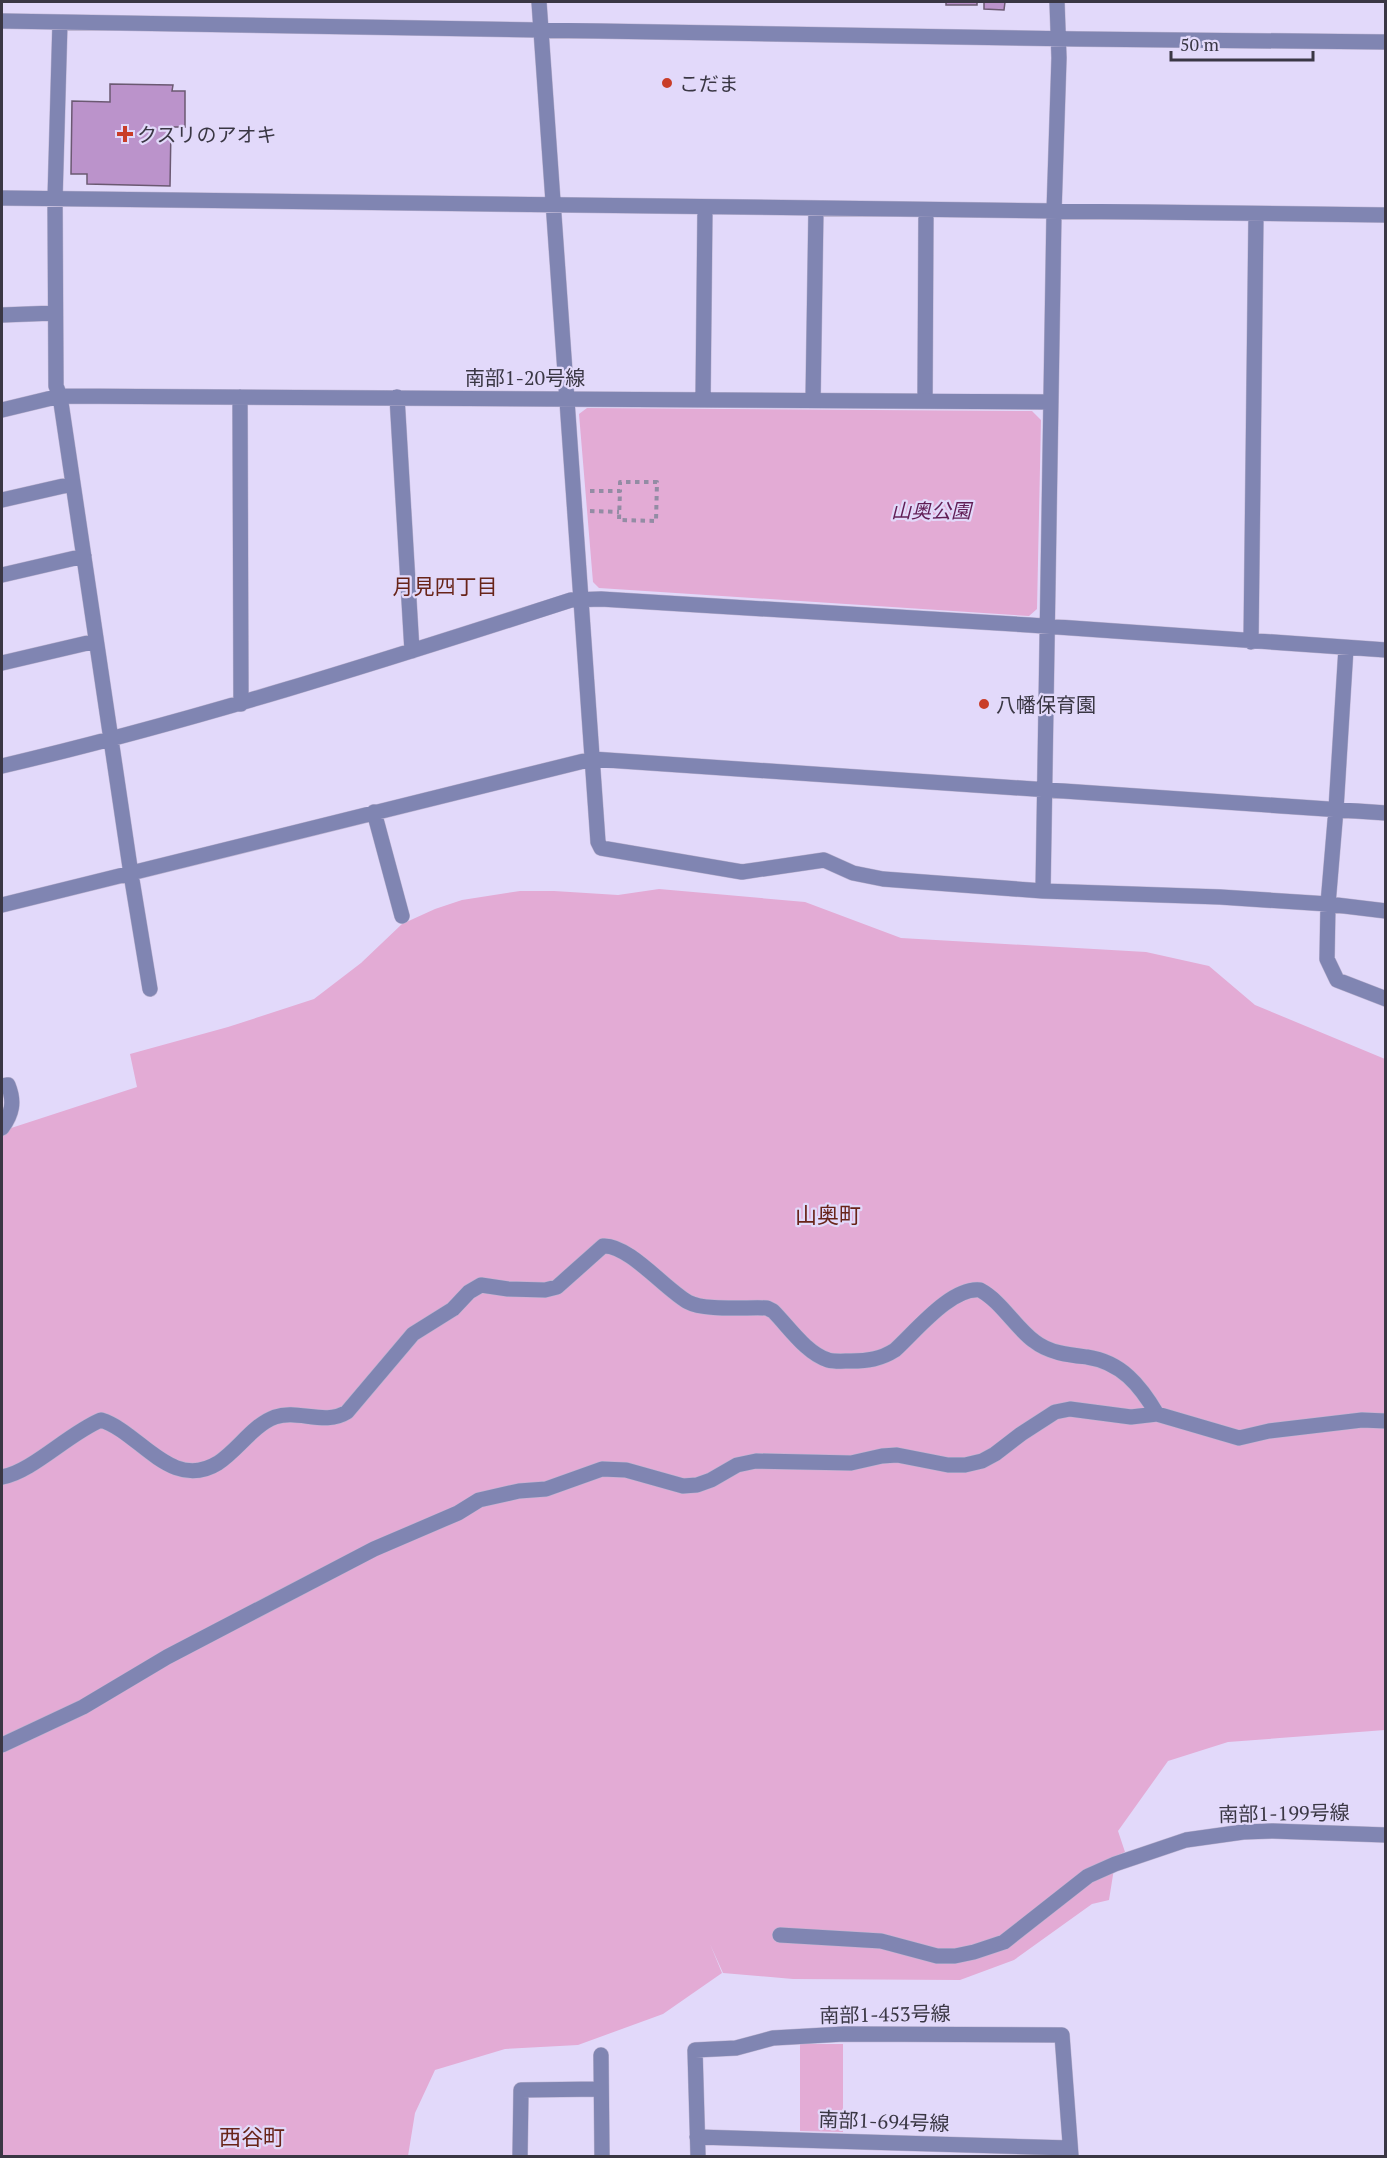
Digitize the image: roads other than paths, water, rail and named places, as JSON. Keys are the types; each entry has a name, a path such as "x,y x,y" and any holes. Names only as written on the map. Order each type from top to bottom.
{"street":[{"path":"539,2 598,842 601,848 742,872 824,860 853,873 874,878 1043,891 1220,897 1328,904 1386,911"},
{"path":"1043,891 1059,39 1057,2"},
{"path":"2,21 1059,39 1386,42"},
{"path":"60,22 55,199 56,386 60,396 150,989"},
{"path":"2,198 1386,216"},
{"path":"703,400 705,207"},
{"path":"813,402 816,208"},
{"path":"925,402 926,210"},
{"path":"1251,642 1256,214"},
{"path":"2,315 55,313"},
{"name":"南部1-20号線","path":"2,410 60,396 567,397 813,402 1051,402"},
{"path":"240,397 241,704"},
{"path":"397,397 412,651"},
{"path":"2,500 72,484"},
{"path":"2,576 84,556"},
{"path":"2,766 111,740 241,704 571,600 581,599 613,599 1048,626 1386,650"},
{"path":"2,663 96,641"},
{"path":"1346,648 1328,904 1327,959 1337,980 1386,999"},
{"path":"2,905 592,759 1045,788 1386,813"},
{"path":"374,812 402,916"},
{"path":"2,1086 8,1085 13,1098 10,1117 2,1128"},
{"path":"2,1477 20,1472 84,1426 101,1420 112,1423 158,1459 179,1470 201,1469 217,1463 266,1422 277,1416 332,1418 341,1416 347,1412 413,1334 453,1308 469,1292 481,1285 508,1289 545,1290 557,1287 603,1246 609,1246 641,1264 688,1302 707,1307 767,1308 773,1311 807,1347 819,1357 831,1361 868,1361 886,1356 896,1350 944,1304 961,1292 971,1289 980,1290 1034,1341 1049,1350 1099,1359 1124,1372 1149,1400 1157,1414"},
{"path":"2,1745 83,1707 166,1657 258,1608 374,1549 458,1513 480,1500 519,1491 546,1489 602,1469 626,1470 683,1486 697,1485 737,1466 756,1461 851,1463 897,1455 948,1465 965,1465 982,1461 1055,1412 1070,1409 1131,1417 1157,1414 1239,1438 1269,1431 1362,1420 1386,1421"},
{"name":"南部1-199号線","path":"780,1935 881,1941 937,1956 955,1956 990,1948 1004,1942 1088,1876 1115,1864 1185,1840 1243,1832 1304,1830 1386,1835"},
{"name":"南部1-453号線","path":"698,2157 695,2050 736,2048 773,2038 844,2034 1062,2035 1070,2152"},
{"path":"601,2055 602,2157"},
{"path":"520,2157 521,2090 601,2089"},
{"name":"南部1-694号線","path":"697,2137 1070,2152"}],"place":[{"name":"こだま","path":"667,83"},
{"name":"クスリのアオキ","path":"125,134"},
{"name":"八幡保育園","path":"984,704"}],"district":[{"name":"月見四丁目","path":"445,586"},
{"name":"山奥町","path":"828,1214"},
{"name":"西谷町","path":"252,2136"}],"park label":[{"name":"山奥公園","path":"931,510"}]}
